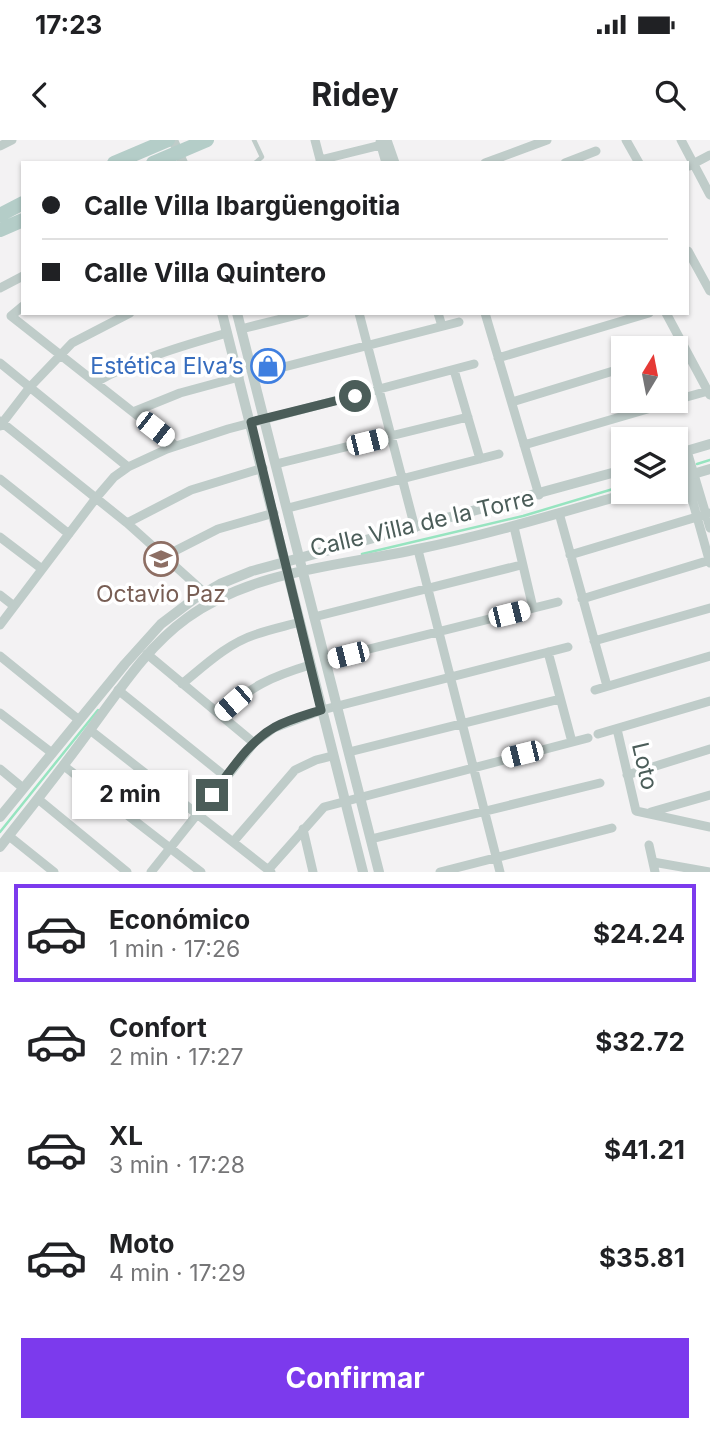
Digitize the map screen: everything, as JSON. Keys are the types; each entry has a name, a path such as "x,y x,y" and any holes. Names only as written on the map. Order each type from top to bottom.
{"main road":[{"path":"121,161 170,146 207,140"},
{"path":"160,161 170,146"},
{"path":"0,215 21,204"},
{"path":"0,230 21,220"}],"street":[{"path":"314,140 320,161 382,142"},
{"path":"490,161 534,142 547,140"},
{"path":"626,140 638,161"},
{"path":"681,140 689,161"},
{"path":"382,142 386,161"},
{"path":"382,142 394,161"},
{"path":"584,160 596,151"},
{"path":"710,155 690,165 710,195"},
{"path":"689,253 710,291"},
{"path":"0,288 21,277"},
{"path":"21,308 11,316 176,446"},
{"path":"126,315 82,337 60,354 1,423 127,523 205,593"},
{"path":"222,315 363,872"},
{"path":"238,315 379,872"},
{"path":"241,329 297,315"},
{"path":"359,315 415,528"},
{"path":"439,315 442,326"},
{"path":"487,315 539,495"},
{"path":"498,358 642,315"},
{"path":"667,315 674,336"},
{"path":"253,375 459,322"},
{"path":"96,382 117,370 168,350 227,333"},
{"path":"0,363 128,467"},
{"path":"688,363 709,393 688,398"},
{"path":"0,625 96,498 114,477 128,467 176,446 264,418 474,364"},
{"path":"454,370 480,459"},
{"path":"512,402 611,373"},
{"path":"133,412 180,393 239,376"},
{"path":"524,446 635,413"},
{"path":"276,464 467,417"},
{"path":"688,451 710,444"},
{"path":"288,508 499,454"},
{"path":"127,523 191,490 263,468"},
{"path":"688,476 710,469"},
{"name":"Calle Villa de la Torre","path":"0,817 161,624 205,593 252,571 611,474"},
{"path":"0,480 69,534"},
{"path":"688,483 710,528"},
{"name":"Calle Villa de la Torre","path":"0,847 148,654 178,626 210,603 252,585 303,571 418,550 514,527 611,498"},
{"path":"165,556 218,529 274,513"},
{"path":"559,513 607,687"},
{"path":"570,555 704,515"},
{"path":"582,599 710,561 704,515"},
{"path":"514,527 533,608"},
{"path":"0,537 42,569"},
{"path":"418,550 500,872"},
{"path":"314,617 521,565"},
{"path":"0,595 14,606"},
{"path":"325,660 558,602"},
{"path":"594,641 710,608"},
{"path":"182,684 215,656 242,640 300,622"},
{"path":"150,872 254,743 274,728 321,710 568,647"},
{"path":"548,652 572,742"},
{"path":"148,654 254,743"},
{"path":"0,656 79,720"},
{"path":"595,690 710,656"},
{"path":"220,714 262,682 310,665"},
{"path":"118,690 226,777"},
{"path":"349,752 560,699"},
{"path":"598,734 710,701"},
{"path":"0,713 52,753"},
{"name":"Loto","path":"617,729 636,811 648,813"},
{"path":"90,730 270,871 320,809 360,795 588,738"},
{"path":"628,775 710,749"},
{"path":"233,842 295,770 332,756"},
{"path":"64,766 201,872"},
{"path":"0,769 23,788"},
{"path":"371,839 600,783"},
{"path":"648,813 710,795"},
{"path":"38,799 127,872"},
{"path":"688,802 681,811 683,818 692,824"},
{"path":"648,813 710,827"},
{"path":"440,872 612,828"},
{"path":"303,829 313,872"},
{"path":"9,836 54,872"},
{"path":"649,845 655,872"},
{"path":"653,862 704,871"}],"lane":[{"path":"254,140 262,154 258,161"}],"waterway":[{"path":"697,464 710,460"},
{"path":"362,554 523,516 611,490"},
{"path":"0,832 98,710"}],"place":[{"name":"Estética Elva’s","path":"268,366"},
{"name":"Octavio Paz","path":"161,559"}],"route":[{"path":"212,795 254,743 265,734 290,720 321,710 251,422 355,396"}]}
